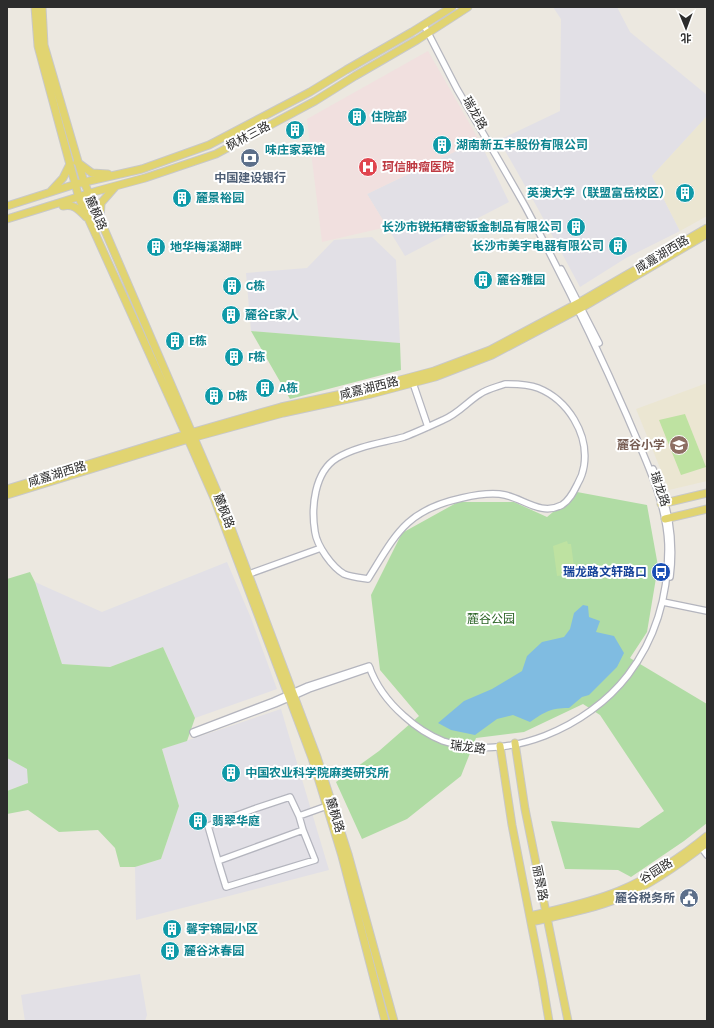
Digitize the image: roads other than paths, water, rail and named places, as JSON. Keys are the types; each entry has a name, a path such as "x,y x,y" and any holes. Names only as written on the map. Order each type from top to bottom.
{"main road":[{"name":"麓枫路","path":"35,7 38,46 74,163 84,182 88,195 190,435"},
{"name":"麓枫路","path":"42,7 44,44 74,163 79,198 219,496 291,695 317,756 343,839 394,1021"},
{"name":"枫林三路","path":"7,206 76,184 142,169 209,145 310,92 452,7"},
{"name":"枫林三路","path":"7,219 145,178 216,154 315,101 430,32 468,7"},
{"path":"49,193 74,163 92,173 116,175"},
{"path":"100,223 101,203 115,187"},
{"path":"39,210 70,205 79,210 90,220"},
{"name":"咸嘉湖西路","path":"7,489 282,408 434,372 490,350 578,306 707,228"},
{"name":"咸嘉湖西路","path":"7,495 190,435 371,394 435,377 492,355 707,234"},
{"path":"190,435 291,695 312,758 342,856 385,1021"},
{"path":"663,503 707,493"},
{"path":"667,518 707,509"},
{"name":"丽景路","path":"516,745 526,809 568,1021"},
{"name":"丽景路","path":"500,747 512,825 549,1021"},
{"name":"谷园路","path":"546,915 601,898 629,887 658,870 707,836"},
{"name":"谷园路","path":"530,919 603,903 632,892 663,874 704,845"}],"street":[{"name":"瑞龙路","path":"291,695 368,667 389,702 408,720 426,733 442,740 465,746 500,747 541,740 560,733 590,716 605,704 629,678 645,656 657,632 665,600 668,562 667,518 658,482 609,365 528,206 425,24"},
{"path":"414,382 428,426"},
{"path":"506,384 521,384 538,388 554,397 567,409 575,421 585,449 584,468 572,496 563,504 551,508 538,508 505,495 493,494 463,498 427,509 407,523 398,533 368,579 344,574 321,548 316,540 313,521 313,501 318,483 326,468 336,458 354,450 405,436 445,420 460,411 480,393 506,384"},
{"path":"248,574 321,548"},
{"path":"665,600 707,607"},
{"path":"665,600 707,610"},
{"path":"291,695 194,734 193,732 274,702 291,695"},
{"path":"290,798 299,816 303,830 315,860 226,887 208,826 254,809 290,798"},
{"path":"299,816 326,806"},
{"path":"218,861 303,830"},
{"path":"704,845 707,855"}],"water":[{"path":"583,605 588,606 589,617 600,621 596,632 614,636 624,653 617,667 589,695 582,697 569,708 548,711 530,722 513,715 497,719 475,735 451,730 438,723 464,701 492,689 522,671 527,656 542,642 564,637 570,629 574,613"}],"place":[{"name":"住院部","path":"357,117"},
{"name":"味庄家菜馆","path":"295,130"},
{"name":"湖南新五丰股份有限公司","path":"442,145"},
{"name":"中国建设银行","path":"250,158"},
{"name":"珂信肿瘤医院","path":"368,167"},
{"name":"英澳大学（联盟富岳校区）","path":"685,193"},
{"name":"麓景裕园","path":"182,198"},
{"name":"长沙市锐拓精密钣金制品有限公司","path":"576,227"},
{"name":"长沙市美宇电器有限公司","path":"618,246"},
{"name":"地华梅溪湖畔","path":"156,247"},
{"name":"麓谷雅园","path":"483,280"},
{"name":"G栋","path":"232,286"},
{"name":"麓谷E家人","path":"231,315"},
{"name":"E栋","path":"175,341"},
{"name":"F栋","path":"234,357"},
{"name":"A栋","path":"265,388"},
{"name":"D栋","path":"214,396"},
{"name":"麓谷小学","path":"679,445"},
{"name":"瑞龙路文轩路口","path":"661,572"},
{"name":"中国农业科学院麻类研究所","path":"231,773"},
{"name":"翡翠华庭","path":"198,821"},
{"name":"麓谷税务所","path":"689,898"},
{"name":"馨宇锦园小区","path":"172,929"},
{"name":"麓谷沐春园","path":"170,951"}],"park label":[{"name":"麓谷公园","path":"491,619"}]}
